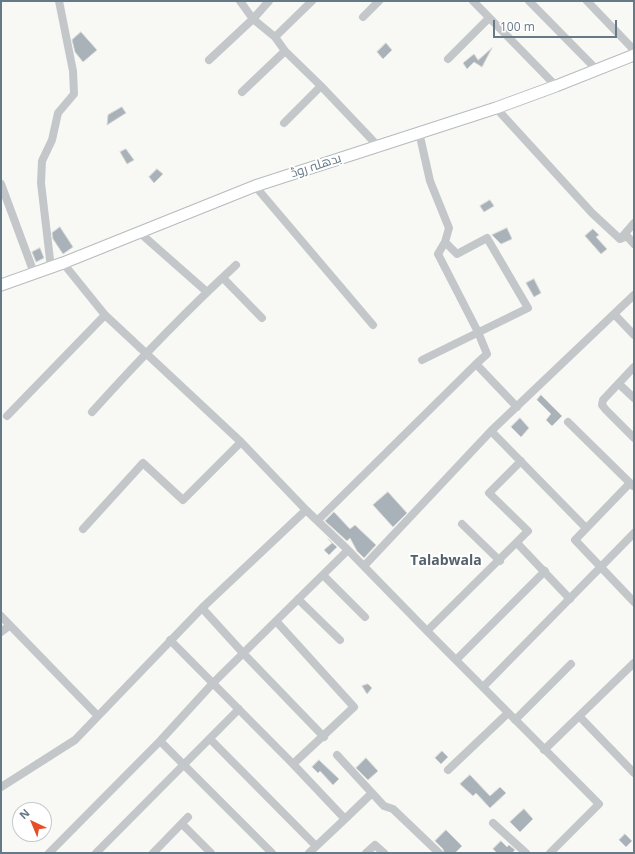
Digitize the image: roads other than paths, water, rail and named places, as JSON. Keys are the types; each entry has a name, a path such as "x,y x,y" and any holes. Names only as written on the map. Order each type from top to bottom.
{"main road":[{"name":"بدھلہ روڈ","path":"1,285 51,268 256,186 496,108 634,55"}],"street":[{"path":"51,268 41,183 42,161 52,140 58,113 74,94 73,71 59,1"},
{"path":"240,1 253,19 275,37 285,51 321,86 377,146"},
{"path":"209,60 253,19 269,1"},
{"path":"275,37 312,1"},
{"path":"363,17 380,1"},
{"path":"473,1 556,86"},
{"path":"529,1 597,70"},
{"path":"587,1 634,50"},
{"path":"448,59 490,18"},
{"path":"242,92 285,51"},
{"path":"284,123 321,86"},
{"path":"496,108 592,213 620,239"},
{"path":"318,520 476,364 488,354 438,254 446,242 449,228 430,181 420,132"},
{"path":"1,184 34,273"},
{"path":"256,186 373,324"},
{"path":"620,239 634,223"},
{"path":"140,233 207,292"},
{"path":"620,239 627,236 634,244"},
{"path":"422,360 528,308 487,238 457,254 446,242"},
{"path":"63,263 105,315 241,442 306,510 364,566 599,804 550,853"},
{"path":"92,412 146,353 236,265"},
{"path":"223,278 262,318"},
{"path":"364,566 491,431 615,315 634,295"},
{"path":"7,416 105,315"},
{"path":"615,315 634,335"},
{"path":"476,364 517,407"},
{"path":"634,368 603,400 602,404 634,438"},
{"path":"619,384 634,398"},
{"path":"568,422 632,485 574,540 633,598"},
{"path":"491,431 586,528"},
{"path":"83,529 143,463 183,500 241,442"},
{"path":"427,631 500,561 528,531 489,493 520,461"},
{"path":"1,787 76,740 202,608 306,510"},
{"path":"462,524 500,561"},
{"path":"483,687 634,533"},
{"path":"517,543 570,599"},
{"path":"49,853 160,741 213,683 348,550"},
{"path":"456,660 545,571"},
{"path":"323,575 366,618"},
{"path":"298,599 340,640"},
{"path":"202,608 324,737"},
{"path":"1,616 98,716"},
{"path":"276,621 354,707 324,737 293,764"},
{"path":"1,632 10,626"},
{"path":"170,640 293,764 345,819"},
{"path":"544,750 634,663"},
{"path":"515,720 571,664"},
{"path":"96,853 239,709"},
{"path":"448,770 508,713"},
{"path":"579,716 634,772"},
{"path":"210,739 316,846"},
{"path":"160,741 272,853"},
{"path":"337,755 384,806 393,809 439,853"},
{"path":"309,853 372,793"},
{"path":"153,853 188,817"},
{"path":"493,823 526,853"},
{"path":"182,824 211,853"},
{"path":"366,853 376,845 384,853"}],"district":[{"name":"Talabwala","path":"446,561"}]}
